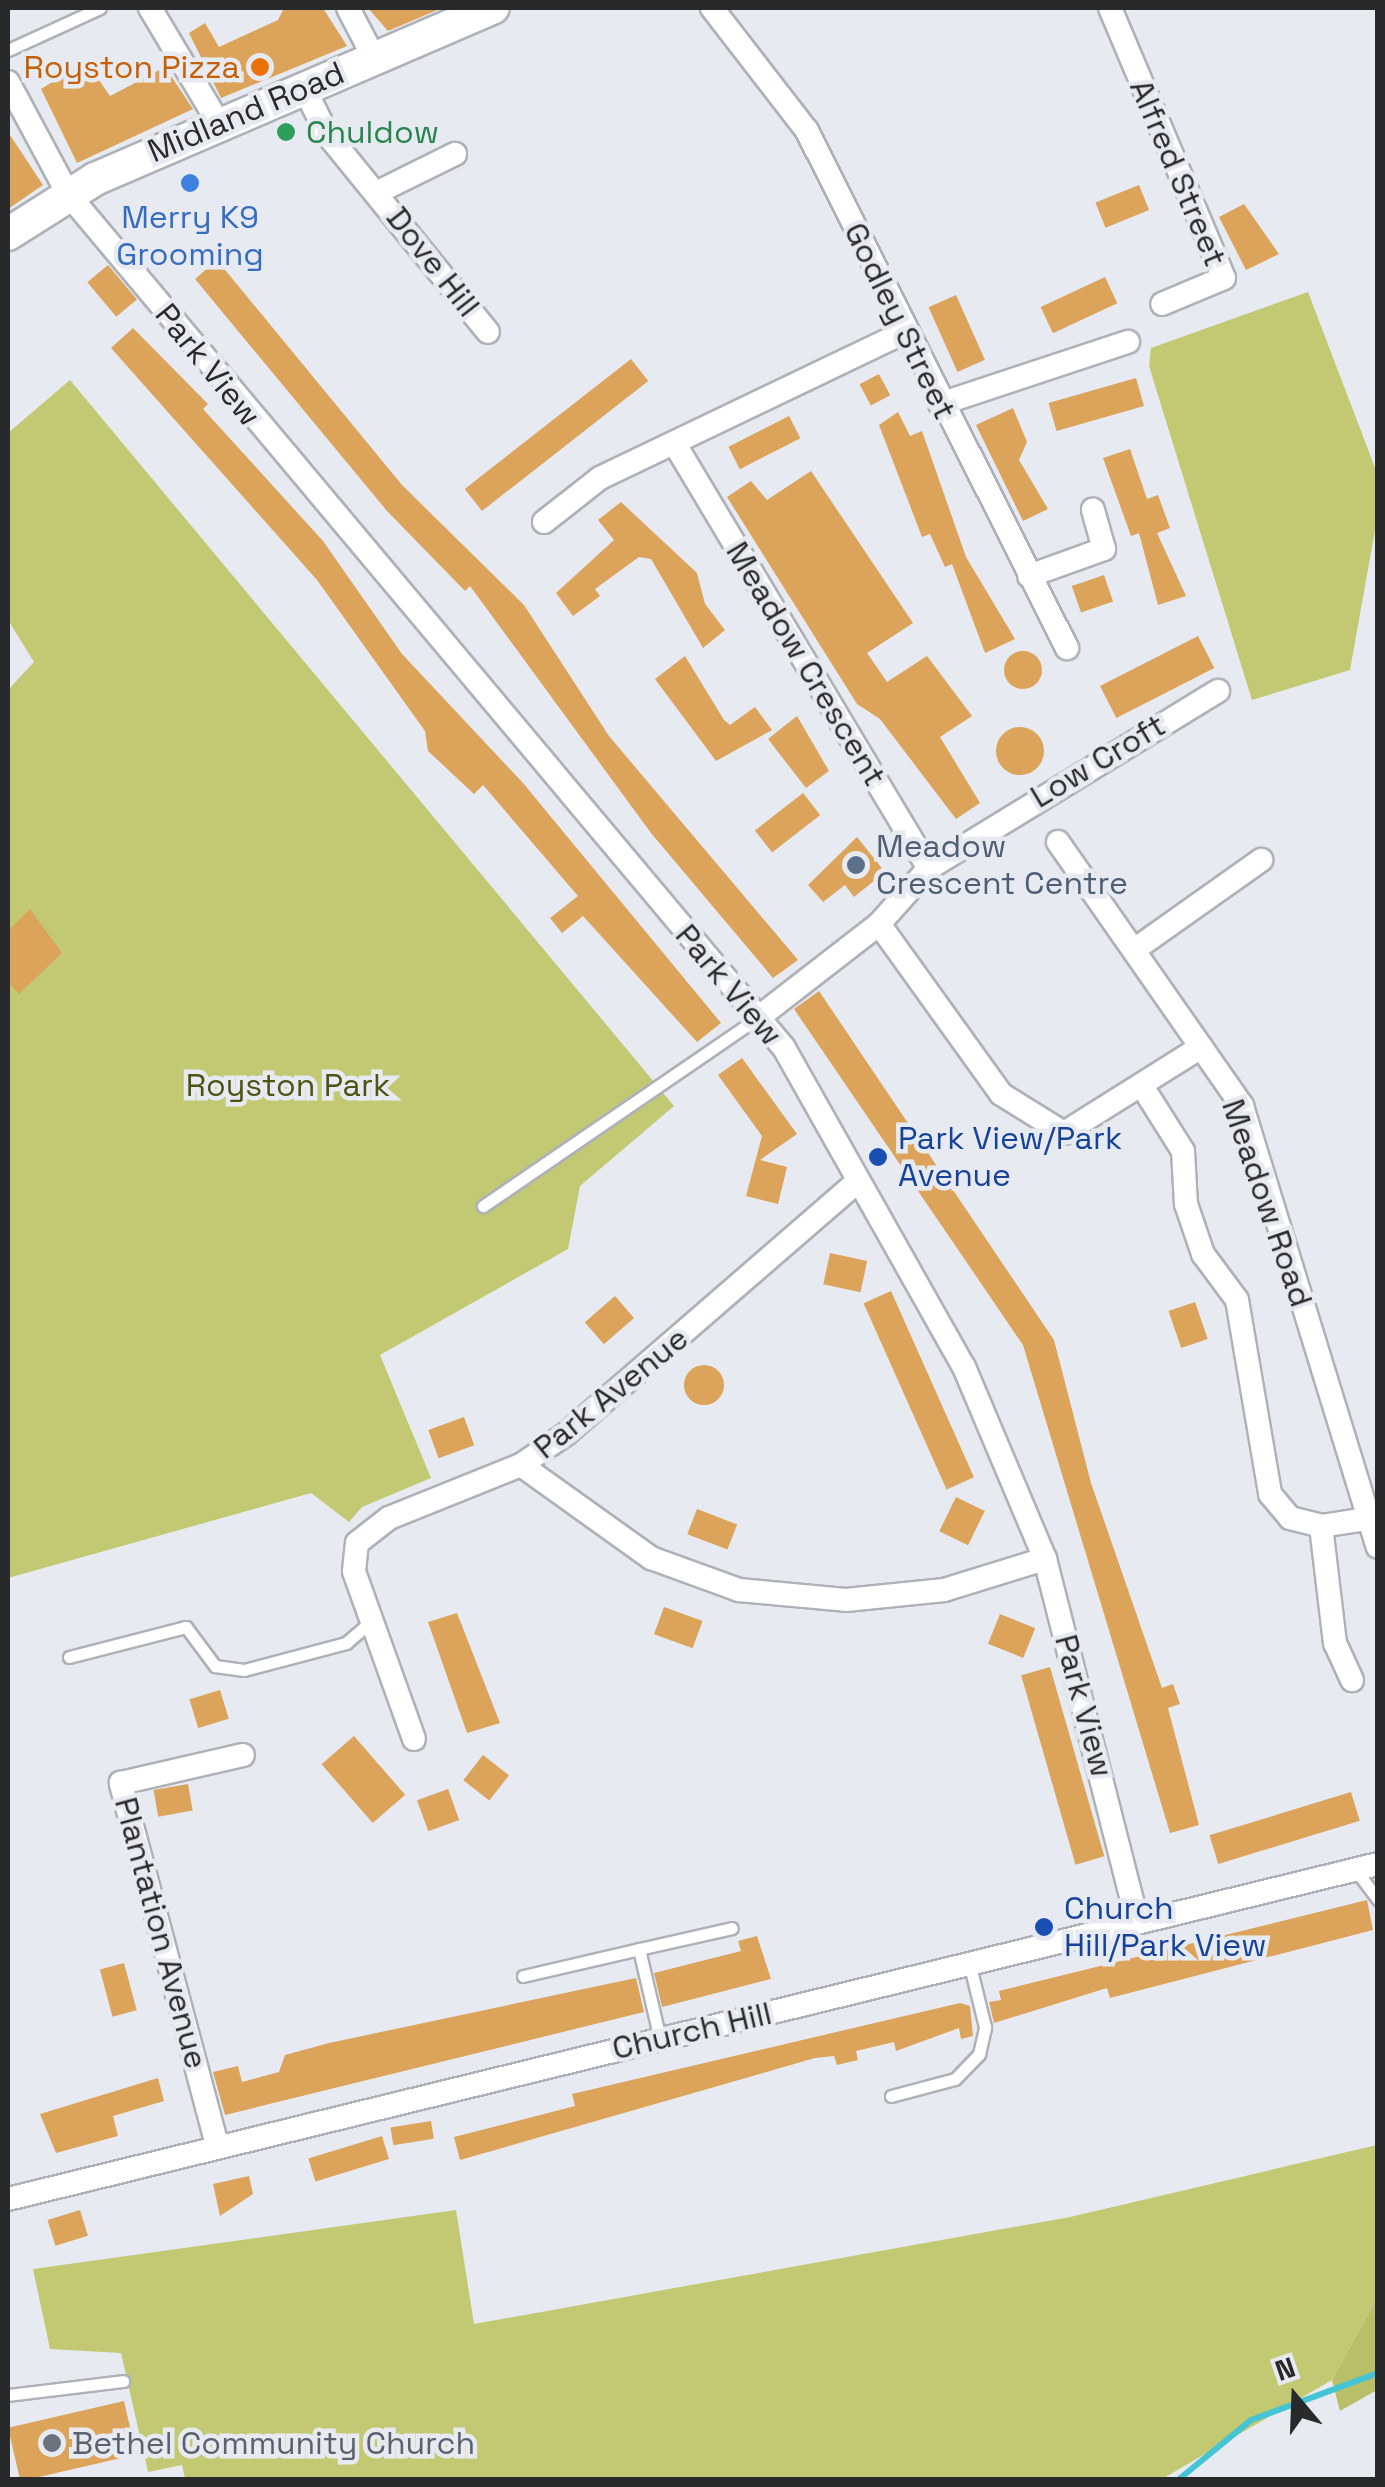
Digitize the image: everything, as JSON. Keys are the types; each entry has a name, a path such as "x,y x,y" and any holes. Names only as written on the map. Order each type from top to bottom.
{"main road":[{"name":"Midland Road","path":"8,234 68,194 218,122 493,8"}],"street":[{"path":"150,8 218,122"},
{"path":"348,8 374,58"},
{"name":"Godley Street","path":"712,8 808,131 940,404 1067,648"},
{"name":"Alfred Street","path":"1110,8 1224,278 1162,304"},
{"name":"Park View","path":"8,82 68,194 758,1018 964,1367 1045,1559 1137,1920"},
{"name":"Dove Hill","path":"303,86 327,134 488,332"},
{"name":"Dove Hill","path":"378,192 455,154"},
{"path":"544,522 600,478 676,446 907,331"},
{"path":"940,404 1128,342"},
{"name":"Meadow Crescent","path":"676,446 929,868"},
{"path":"1028,576 1109,559 1093,510"},
{"name":"Low Croft","path":"929,868 1218,691"},
{"name":"Meadow Road","path":"1058,842 1242,1106 1378,1547"},
{"path":"1134,950 1260,860"},
{"path":"758,1018 879,924 929,868"},
{"path":"879,924 1001,1094 1064,1133 1201,1046"},
{"path":"1142,1086 1184,1152 1186,1204 1203,1254 1237,1300 1270,1494 1290,1518 1321,1526 1367,1519"},
{"name":"Park Avenue","path":"414,1739 354,1571 368,1529 521,1465 858,1182"},
{"path":"521,1465 650,1558 739,1590 846,1600 944,1590 1045,1559"},
{"path":"1321,1526 1335,1642 1352,1680"},
{"name":"Plantation Avenue","path":"217,2146 121,1783 243,1755"},
{"name":"Church Hill","path":"8,2199 1366,1866"}],"lane":[{"path":"8,50 100,8"},
{"path":"483,1206 758,1018"},
{"path":"69,1658 186,1627 216,1666 244,1670 346,1643 372,1620"},
{"path":"1366,1866 1378,1898"},
{"path":"523,1976 732,1928"},
{"path":"639,1949 660,2039"},
{"path":"891,2096 955,2079 979,2054 985,2027 970,1966"},
{"path":"8,2395 123,2381"}],"green space":[{"path":"1308,292 1377,473 1377,519 1350,670 1252,700 1149,366 1151,348"},
{"name":"Royston Park","path":"70,380 674,1106 580,1186 568,1249 380,1355 431,1478 362,1507 349,1522 311,1493 8,1578 8,690 34,662 8,620 8,433"},
{"path":"1377,2145 1377,2298 1332,2380 1162,2479 185,2479 182,2465 148,2472 121,2353 50,2349 33,2269 456,2210 474,2324 1070,2217"},
{"path":"1377,2298 1377,2390 1340,2411 1332,2380"}],"building":[{"path":"284,8 323,8 347,46 221,98 189,33 205,23 219,47 278,20"},
{"path":"368,8 442,8 388,31"},
{"path":"86,61 110,96 165,67 193,109 77,163 41,89"},
{"path":"8,132 43,185 8,209"},
{"path":"1139,185 1149,210 1106,228 1095,203"},
{"path":"1244,204 1279,254 1246,270 1219,217"},
{"path":"217,260 402,485 524,605 609,736 798,960 773,978 651,833 470,586 465,591 387,511 195,279"},
{"path":"108,265 137,299 116,317 87,282"},
{"path":"1105,277 1117,303 1053,333 1041,307"},
{"path":"956,295 985,360 957,372 929,307"},
{"path":"133,328 208,404 203,409 323,541 402,654 523,783 721,1023 697,1042 583,916 562,933 550,918 578,896 483,785 474,794 428,751 425,731 317,580 111,348"},
{"path":"631,359 648,381 482,511 465,489"},
{"path":"879,374 890,395 871,406 860,384"},
{"path":"1136,378 1144,406 1057,431 1049,403"},
{"path":"1013,408 1027,442 1019,460 1048,509 1023,521 976,425"},
{"path":"898,412 910,436 922,431 966,557 1015,639 985,653 952,564 945,567 930,534 922,537 879,425"},
{"path":"789,416 800,438 740,469 728,447"},
{"path":"1130,449 1147,499 1158,495 1170,528 1157,533 1186,596 1158,605 1139,533 1131,536 1103,458"},
{"path":"811,471 913,623 867,653 887,682 927,656 972,716 940,737 980,803 956,819 880,719 857,704 727,497 751,481 767,500"},
{"path":"621,502 697,573 705,604 725,630 703,648 651,559 639,557 595,589 600,596 573,616 556,593 614,540 598,520"},
{"path":"1104,575 1113,601 1081,613 1072,586"},
{"path":"1198,636 1214,668 1116,718 1100,686"},
{"path":"1023,651 1037,656 1042,670 1037,684 1023,689 1009,684 1004,670 1009,656"},
{"path":"685,656 724,720 730,725 755,707 772,730 716,761 655,679"},
{"path":"797,716 829,771 806,788 768,739"},
{"path":"1020,727 1037,734 1044,751 1037,768 1020,775 1003,768 996,751 1003,734"},
{"path":"803,793 820,815 772,853 755,831"},
{"name":"Meadow Crescent Centre","path":"857,837 885,872 854,897 845,885 823,902 808,885"},
{"path":"30,909 62,953 19,994 8,982 8,931"},
{"path":"819,991 1054,1340 1091,1483 1162,1688 1173,1684 1180,1704 1168,1708 1199,1825 1170,1833 1023,1345 794,1009"},
{"path":"742,1058 797,1134 760,1160 787,1167 778,1204 746,1196 762,1136 718,1075"},
{"path":"830,1253 867,1261 861,1292 823,1284"},
{"path":"891,1291 974,1477 947,1490 864,1303"},
{"path":"615,1296 634,1318 604,1344 585,1322"},
{"path":"1195,1302 1208,1339 1181,1348 1169,1311"},
{"path":"704,1365 718,1371 724,1385 718,1399 704,1405 690,1399 684,1385 690,1371"},
{"path":"464,1417 474,1445 439,1458 428,1430"},
{"path":"956,1497 985,1511 968,1545 939,1531"},
{"path":"697,1509 737,1524 727,1550 687,1534"},
{"path":"664,1607 703,1621 693,1648 654,1634"},
{"path":"457,1613 500,1723 467,1733 428,1622"},
{"path":"1000,1614 1035,1628 1023,1658 988,1644"},
{"path":"1050,1667 1104,1856 1075,1865 1021,1675"},
{"path":"220,1690 229,1719 198,1728 189,1699"},
{"path":"354,1736 405,1795 373,1823 322,1764"},
{"path":"483,1755 509,1775 489,1801 463,1780"},
{"path":"188,1784 193,1811 158,1817 154,1790"},
{"path":"448,1789 459,1820 428,1831 417,1800"},
{"path":"1351,1792 1360,1821 1218,1864 1209,1835"},
{"path":"1367,1900 1373,1930 1110,1998 1107,1988 994,2023 989,2002 1001,2000 999,1991"},
{"path":"757,1936 771,1979 662,2007 654,1973 741,1951 738,1941"},
{"path":"124,1963 137,2010 113,2017 100,1969"},
{"path":"636,1978 644,2012 225,2115 213,2072 238,2066 242,2082 279,2072 285,2055 329,2043"},
{"path":"960,2003 970,2006 973,2036 961,2039 959,2028 896,2051 894,2042 856,2051 858,2060 837,2065 834,2056 815,2058 460,2160 454,2137 575,2106 572,2094"},
{"path":"158,2078 164,2101 113,2116 118,2136 56,2153 40,2114"},
{"path":"431,2121 434,2139 393,2145 391,2127"},
{"path":"382,2136 389,2159 315,2181 308,2159"},
{"path":"249,2176 253,2194 220,2216 213,2184"},
{"path":"80,2210 88,2236 55,2246 47,2220"},
{"path":"124,2401 136,2455 20,2480 8,2428"}],"waterway":[{"path":"1178,2480 1251,2420 1378,2373"}],"place":[{"name":"Royston Pizza","path":"260,67"},
{"name":"Chuldow","path":"286,132"},
{"name":"Merry K9 Grooming","path":"190,183"},
{"name":"Meadow Crescent Centre","path":"856,865"},
{"name":"Park View/Park Avenue","path":"878,1157"},
{"name":"Church Hill/Park View","path":"1044,1927"},
{"name":"Bethel Community Church","path":"52,2443"}]}
